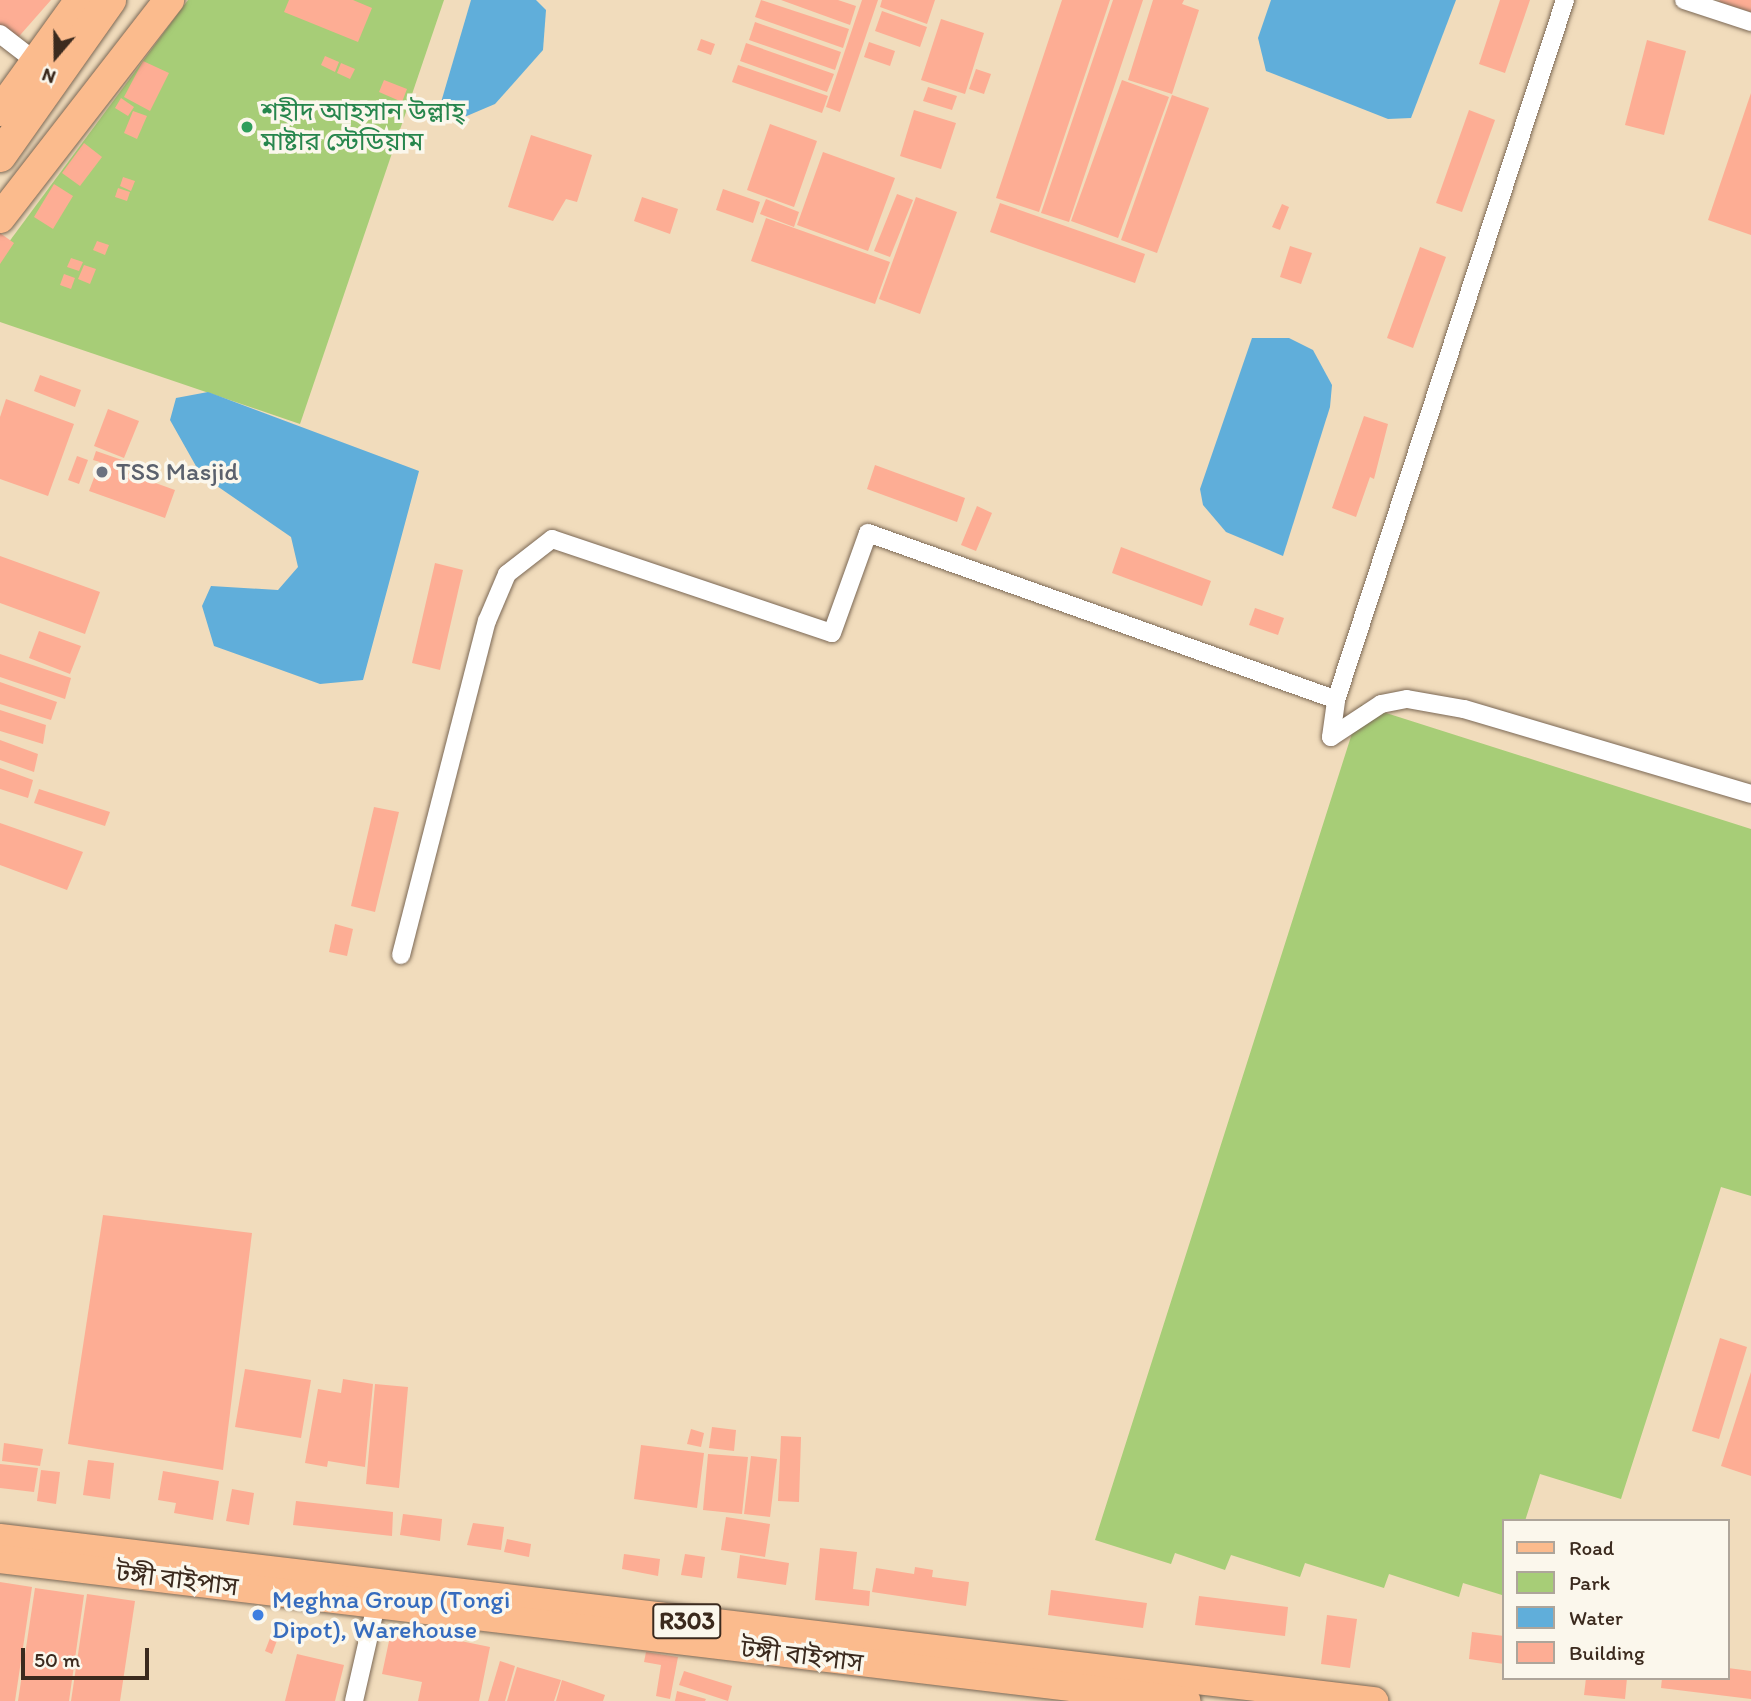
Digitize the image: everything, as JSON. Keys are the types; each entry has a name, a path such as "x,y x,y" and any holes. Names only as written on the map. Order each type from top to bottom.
{"highway":[{"path":"0,111 80,0"},
{"path":"0,156 110,0"},
{"path":"0,218 169,0"}],"main road":[{"name":"R303","path":"0,1538 1374,1701"},
{"name":"টঙ্গী বাইপাস","path":"0,1559 1187,1701"}],"street":[{"path":"1565,0 1336,700 1331,737 1381,704 1407,699 1464,709 1751,794"},
{"path":"1684,0 1751,22"},
{"path":"0,34 34,61"},
{"path":"401,955 487,621 507,574 552,539 832,633 868,533 1336,700"},
{"path":"354,1701 376,1605"}],"green space":[{"name":"শহীদ আহসান উল্লাহ্‌ মাষ্টার স্টেডিয়াম","path":"188,0 444,0 300,424 0,322 0,254"},
{"path":"1361,705 1751,829 1751,1196 1721,1187 1621,1499 1540,1474 1526,1519 1502,1519 1502,1595 1463,1583 1459,1597 1389,1574 1384,1588 1305,1563 1300,1577 1231,1555 1225,1570 1175,1553 1171,1564 1095,1540"}],"water":[{"path":"471,0 536,0 546,10 543,50 495,104 455,121 437,116"},
{"path":"1271,0 1456,0 1411,118 1388,119 1266,71 1258,38"},
{"path":"1252,338 1289,338 1313,350 1332,385 1330,407 1283,556 1226,532 1203,505 1200,489"},
{"path":"208,392 419,471 363,680 320,684 214,646 202,606 211,586 278,590 298,567 291,537 201,475 170,420 176,398"}],"building":[{"path":"0,0 51,0 14,42 0,32"},
{"path":"289,0 353,0 372,8 358,42 284,12"},
{"path":"761,0 849,29 843,48 755,17"},
{"path":"781,0 838,0 856,6 850,25"},
{"path":"862,0 878,0 840,112 826,107"},
{"path":"882,0 935,0 927,24 880,7"},
{"path":"1062,0 1110,0 1039,212 996,198"},
{"path":"1113,0 1143,0 1069,222 1041,213"},
{"path":"1153,0 1184,0 1182,4 1199,10 1172,94 1128,80"},
{"path":"1500,0 1530,0 1505,73 1479,64"},
{"path":"1751,0 1751,12 1719,2"},
{"path":"882,11 927,27 920,47 875,31"},
{"path":"941,19 984,33 965,94 921,80"},
{"path":"755,22 841,52 835,70 749,40"},
{"path":"701,39 715,44 711,55 697,50"},
{"path":"1647,40 1686,51 1664,135 1625,125"},
{"path":"869,42 895,51 890,66 864,57"},
{"path":"746,43 834,74 827,92 740,61"},
{"path":"325,56 339,62 335,72 321,65"},
{"path":"143,61 169,73 150,111 124,97"},
{"path":"341,63 355,69 350,79 337,73"},
{"path":"738,65 828,96 822,113 732,82"},
{"path":"976,69 991,74 984,94 969,89"},
{"path":"384,80 407,89 402,102 379,92"},
{"path":"1122,80 1169,97 1118,238 1071,221"},
{"path":"928,87 957,96 952,110 923,101"},
{"path":"1751,93 1751,235 1708,220"},
{"path":"1172,95 1209,108 1157,253 1121,240"},
{"path":"121,98 134,107 128,116 115,108"},
{"path":"914,110 956,123 941,169 900,156"},
{"path":"1469,110 1495,120 1462,212 1436,203"},
{"path":"133,111 147,116 137,139 124,133"},
{"path":"770,124 817,141 794,207 747,190"},
{"path":"531,135 592,155 577,202 566,199 553,221 508,207"},
{"path":"84,143 102,157 80,186 62,173"},
{"path":"823,152 895,178 868,251 797,225"},
{"path":"123,177 135,181 131,191 120,186"},
{"path":"54,184 73,196 53,229 34,217"},
{"path":"118,188 130,192 127,201 115,197"},
{"path":"723,189 760,202 753,223 716,210"},
{"path":"897,194 913,200 890,257 874,251"},
{"path":"642,197 678,209 670,234 634,221"},
{"path":"916,197 957,212 920,314 879,299"},
{"path":"766,199 799,212 794,227 760,214"},
{"path":"1000,203 1145,254 1135,283 990,232"},
{"path":"1282,204 1289,207 1280,230 1272,227"},
{"path":"766,218 890,262 875,304 751,261"},
{"path":"0,233 14,243 0,264"},
{"path":"97,241 109,245 105,255 93,250"},
{"path":"1290,246 1312,253 1301,284 1280,277"},
{"path":"1420,247 1446,257 1413,348 1387,338"},
{"path":"71,258 83,262 79,271 67,267"},
{"path":"84,265 96,269 90,284 78,279"},
{"path":"64,274 75,278 71,289 60,285"},
{"path":"40,375 81,390 75,407 34,391"},
{"path":"6,399 74,424 48,496 0,479 0,417"},
{"path":"108,409 139,421 124,458 94,446"},
{"path":"1364,416 1388,424 1374,479 1370,477 1356,517 1332,508"},
{"path":"96,451 125,461 122,471 175,490 165,518 89,491 100,462 93,460"},
{"path":"77,456 88,460 79,484 68,480"},
{"path":"875,465 965,498 957,522 867,489"},
{"path":"977,506 992,513 976,551 961,545"},
{"path":"1121,547 1211,581 1202,606 1112,573"},
{"path":"0,556 100,592 85,634 0,603"},
{"path":"435,563 463,570 440,670 412,663"},
{"path":"1255,608 1284,618 1278,635 1249,625"},
{"path":"39,631 81,646 70,674 29,658"},
{"path":"0,654 71,678 65,699 0,677"},
{"path":"0,682 57,702 51,720 0,704"},
{"path":"0,710 46,725 43,744 0,731"},
{"path":"0,740 38,754 34,772 0,760"},
{"path":"0,768 33,780 28,798 0,789"},
{"path":"39,789 110,812 105,826 34,803"},
{"path":"374,807 399,812 375,912 351,906"},
{"path":"0,823 83,852 67,890 0,865"},
{"path":"335,924 353,929 347,956 329,952"},
{"path":"103,1215 252,1233 223,1470 68,1444"},
{"path":"1720,1338 1747,1347 1719,1439 1692,1431"},
{"path":"245,1369 311,1380 301,1438 235,1427"},
{"path":"1751,1372 1751,1476 1721,1466"},
{"path":"343,1379 373,1384 365,1467 328,1461 327,1467 305,1463 318,1389 341,1393"},
{"path":"375,1384 408,1387 399,1488 366,1484"},
{"path":"712,1427 736,1430 734,1451 709,1448"},
{"path":"691,1429 704,1433 701,1447 687,1444"},
{"path":"781,1436 801,1437 799,1502 778,1501"},
{"path":"4,1443 43,1449 40,1466 2,1461"},
{"path":"641,1445 704,1453 697,1508 634,1499"},
{"path":"708,1454 748,1457 742,1514 703,1510"},
{"path":"751,1456 777,1459 770,1517 744,1514"},
{"path":"88,1460 114,1463 110,1499 83,1495"},
{"path":"0,1464 38,1468 34,1492 0,1488"},
{"path":"41,1470 60,1472 56,1504 37,1501"},
{"path":"163,1471 219,1481 213,1520 174,1513 176,1503 158,1500"},
{"path":"232,1489 254,1493 249,1525 226,1521"},
{"path":"296,1501 393,1512 392,1536 293,1525"},
{"path":"403,1514 442,1519 440,1541 400,1535"},
{"path":"726,1517 770,1524 765,1557 721,1550"},
{"path":"473,1523 504,1527 501,1550 467,1545"},
{"path":"507,1539 531,1544 529,1557 504,1552"},
{"path":"820,1548 857,1552 853,1589 870,1591 869,1606 815,1600"},
{"path":"624,1554 660,1559 658,1576 622,1569"},
{"path":"685,1554 705,1557 702,1578 681,1575"},
{"path":"740,1555 789,1563 786,1585 737,1578"},
{"path":"915,1567 933,1570 932,1577 969,1582 966,1606 872,1592 876,1568 914,1574"},
{"path":"0,1582 32,1587 15,1701 0,1701"},
{"path":"35,1588 84,1595 69,1701 18,1701"},
{"path":"1051,1590 1147,1603 1143,1628 1048,1615"},
{"path":"87,1594 135,1601 120,1701 71,1701"},
{"path":"1199,1596 1288,1607 1285,1636 1195,1625"},
{"path":"1327,1615 1357,1619 1350,1668 1321,1664"},
{"path":"392,1627 490,1647 479,1701 418,1701 422,1682 382,1674"},
{"path":"1472,1632 1502,1636 1502,1664 1469,1659"},
{"path":"272,1633 279,1635 272,1654 265,1651"},
{"path":"646,1652 678,1657 670,1699 656,1696 661,1665 644,1662"},
{"path":"297,1654 344,1665 335,1701 285,1701"},
{"path":"500,1661 515,1666 505,1701 488,1701"},
{"path":"517,1667 561,1680 554,1701 507,1701"},
{"path":"1730,1668 1751,1671 1751,1699 1661,1688 1662,1680 1730,1680"},
{"path":"684,1671 732,1686 728,1701 679,1685"},
{"path":"562,1680 605,1695 603,1701 556,1701"},
{"path":"1586,1680 1627,1680 1625,1699 1584,1695"},
{"path":"677,1691 706,1699 675,1701"}],"place":[{"name":"শহীদ আহসান উল্লাহ্‌ মাষ্টার স্টেডিয়াম","path":"247,127"},
{"name":"TSS Masjid","path":"102,472"},
{"name":"Meghna Group (Tongi Dipot), Warehouse","path":"258,1615"}]}
